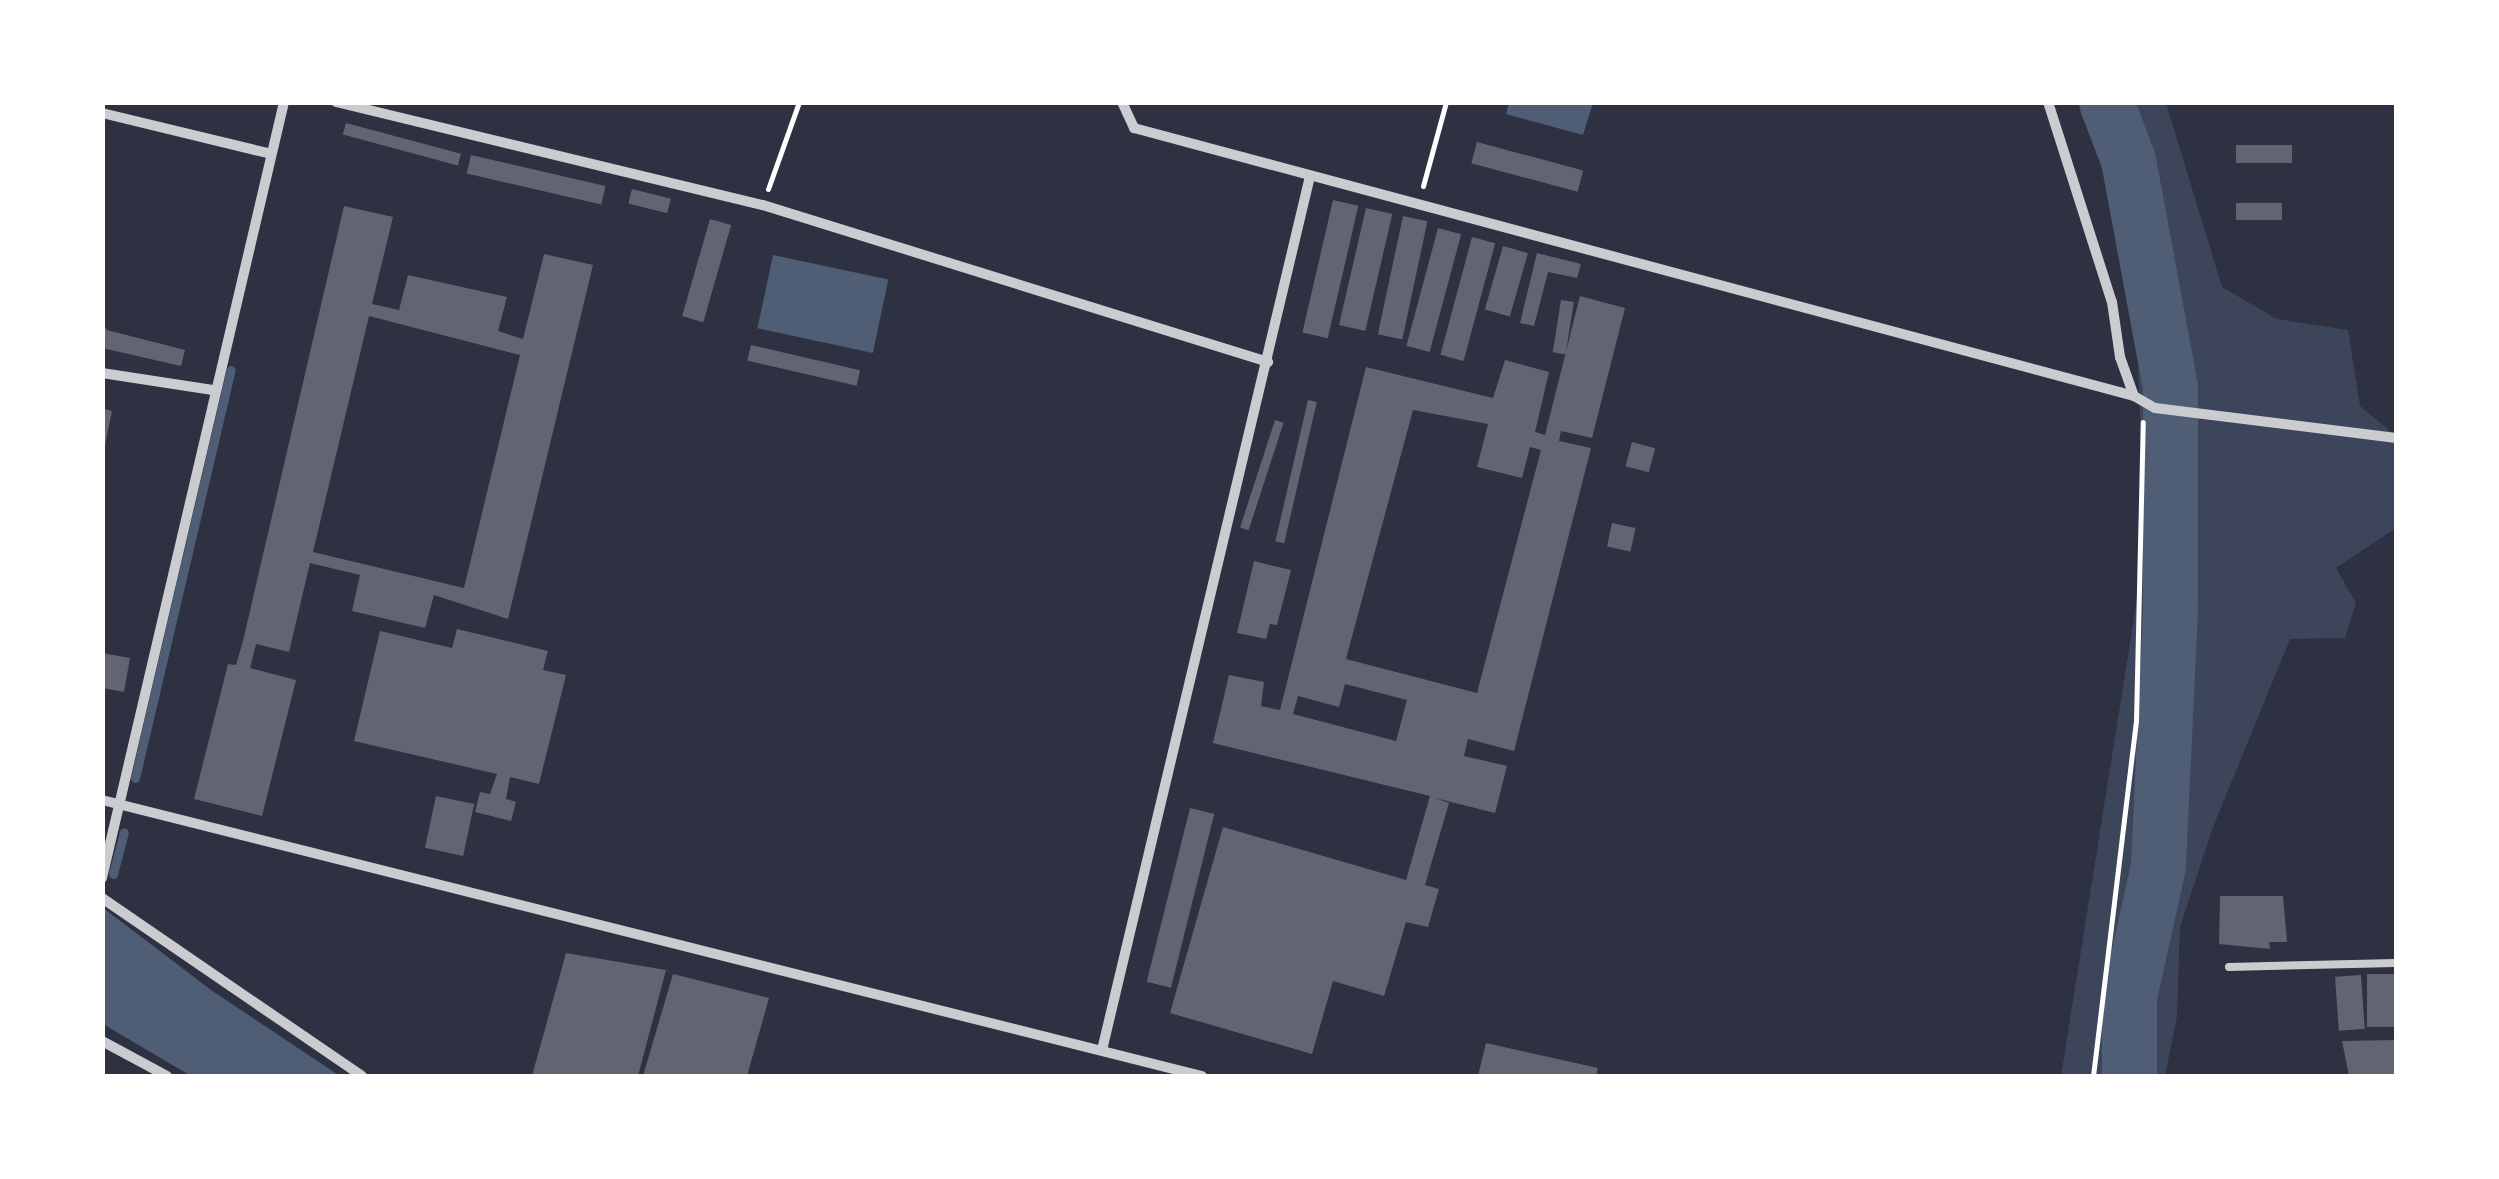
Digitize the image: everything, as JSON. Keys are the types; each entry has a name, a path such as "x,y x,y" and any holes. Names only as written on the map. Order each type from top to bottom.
{"street":[{"path":"102,878 267,153 284,102"},
{"path":"336,102 762,204 1268,362"},
{"path":"1122,102 1134,128 1419,201 2134,396 2155,408 2396,438"},
{"path":"2048,102 2112,302 2120,357 2134,396"},
{"path":"102,113 267,153"},
{"path":"1102,1050 1310,176"},
{"path":"102,374 212,390"},
{"path":"102,800 1202,1076"},
{"path":"102,898 362,1076"},
{"path":"102,1041 166,1076"}],"lane":[{"path":"2228,967 2396,963"}],"path":[{"path":"762,204 799,102"},
{"path":"1419,201 1446,102"},
{"path":"2093,1076 2136,721 2144,494 2143,421 2134,396"}],"shaded area":[{"path":"1509,102 1593,103 1583,135 1506,114"},
{"path":"2082,103 2166,103 2222,287 2277,319 2348,330 2360,406 2396,436 2396,528 2336,568 2356,603 2345,638 2290,639 2213,827 2180,927 2177,1016 2165,1076 2061,1076 2145,549 2137,337 2104,170"},
{"path":"773,255 888,280 873,353 757,328"},
{"path":"102,907 211,990 340,1076 191,1076 103,1024"}],"building":[{"path":"346,123 461,154 458,165 343,135"},
{"path":"1477,142 1583,170 1578,192 1471,163"},
{"path":"2236,145 2292,145 2292,163 2236,163"},
{"path":"471,155 605,186 601,205 467,174"},
{"path":"632,189 671,199 667,213 628,204"},
{"path":"1333,200 1358,206 1328,338 1302,333"},
{"path":"2236,203 2282,203 2282,220 2236,220"},
{"path":"344,206 393,217 372,304 399,310 408,275 507,297 498,331 523,339 544,254 593,265 508,619 434,595 425,628 352,611 360,575 310,563 289,652 256,644 250,668 296,680 262,816 194,799 228,664 236,665","holes":["369,316 520,355 464,588 313,552"]},
{"path":"1366,208 1392,214 1365,331 1339,325"},
{"path":"1403,216 1427,221 1402,340 1378,334"},
{"path":"710,219 731,225 703,322 682,316"},
{"path":"1438,228 1461,234 1430,352 1406,346"},
{"path":"1472,237 1495,243 1464,361 1440,355"},
{"path":"1503,246 1528,253 1510,317 1485,309"},
{"path":"1537,253 1581,264 1577,278 1548,272 1534,326 1520,323"},
{"path":"1580,296 1625,308 1592,438 1561,431 1559,441 1591,448 1514,751 1468,739 1464,756 1507,766 1495,813 1435,798 1449,803 1425,885 1439,889 1428,927 1406,922 1384,996 1333,981 1312,1054 1170,1013 1223,827 1406,880 1430,796 1213,743 1229,675 1264,682 1261,706 1280,710 1366,367 1493,398 1505,360 1549,372 1535,432 1545,435","holes":["1413,410 1488,424 1477,467 1522,478 1530,447 1541,450 1477,693 1346,659","1345,684 1407,700 1396,741 1293,714 1298,696 1339,707"]},
{"path":"1561,300 1574,302 1566,354 1553,352"},
{"path":"102,321 107,330 185,350 181,366 102,348"},
{"path":"751,345 860,370 857,386 747,361"},
{"path":"1308,400 1317,402 1284,543 1275,541"},
{"path":"102,408 112,411 104,450 102,450"},
{"path":"1275,420 1284,423 1249,530 1240,527"},
{"path":"1632,442 1655,448 1649,472 1626,466"},
{"path":"1612,523 1635,528 1630,551 1607,546"},
{"path":"1254,561 1291,570 1277,625 1270,624 1266,639 1237,633"},
{"path":"457,629 548,651 543,670 566,675 539,784 510,777 506,799 516,802 511,821 475,812 480,792 490,794 497,774 354,741 380,631 452,648"},
{"path":"102,653 130,658 124,692 102,688"},
{"path":"436,796 474,804 463,856 425,848"},
{"path":"1190,808 1214,814 1171,988 1147,982"},
{"path":"2220,896 2283,896 2287,942 2269,942 2270,949 2219,944"},
{"path":"566,953 666,970 638,1076 532,1076"},
{"path":"673,974 769,998 747,1076 643,1076"},
{"path":"2367,974 2396,974 2396,1027 2367,1027"},
{"path":"2361,975 2365,1029 2339,1031 2335,977"},
{"path":"2396,1040 2396,1076 2349,1076 2342,1041"},
{"path":"1486,1043 1598,1068 1596,1076 1478,1076"}],"waterway":[{"path":"2106,102 2128,160 2170,387 2170,610 2158,866 2129,997 2129,1076"},
{"path":"135,778 231,370"},
{"path":"113,874 124,832"}]}
